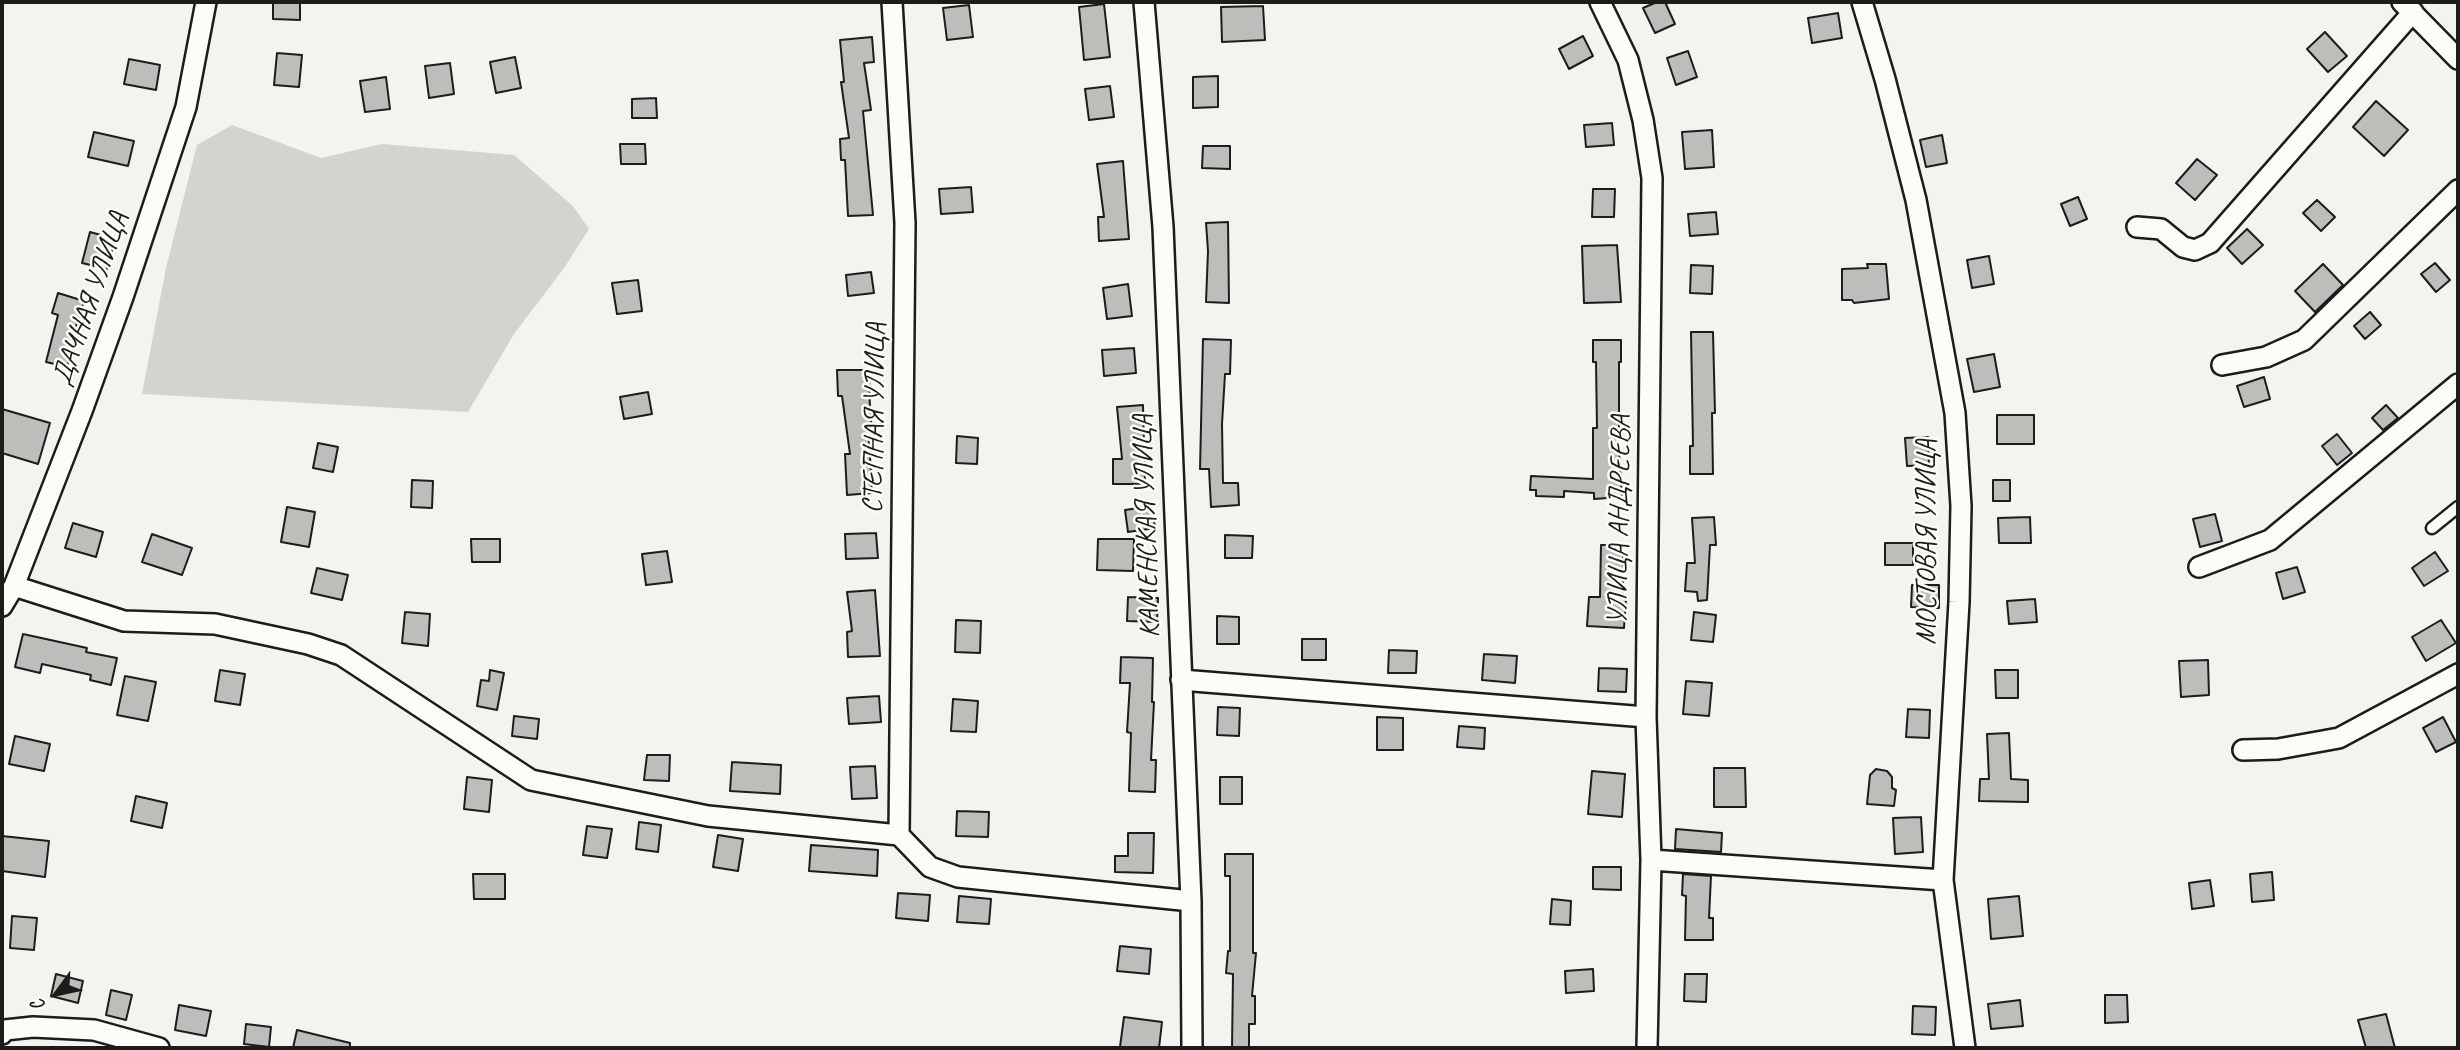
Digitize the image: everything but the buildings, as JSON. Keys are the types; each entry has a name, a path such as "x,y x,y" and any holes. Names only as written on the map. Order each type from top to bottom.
{"street":[{"name":"ДАЧНАЯ УЛИЦА","path":"2,606 14,586 123,297 186,107 206,2"},
{"name":"СТЕПНАЯ УЛИЦА","path":"892,2 905,223 899,835"},
{"name":"КАМЕНСКАЯ УЛИЦА","path":"1144,2 1164,227 1191,901 1192,1048"},
{"name":"УЛИЦА АНДРЕЕВА","path":"1600,2 1628,60 1643,120 1652,178 1646,717 1651,860 1647,1048"},
{"name":"МОСТОВАЯ УЛИЦА","path":"1862,2 1916,200 1955,413 1962,506 1943,880 1965,1048"},
{"path":"2137,227 2161,229 2183,247 2195,250 2210,243 2407,7 2458,59"},
{"path":"2222,365 2266,357 2304,340 2458,190"},
{"path":"2199,567 2270,540 2458,384"},
{"path":"14,586 124,621 215,624 308,644 341,655 531,780 708,816 899,835 930,867 958,877 1191,901"},
{"path":"2243,750 2278,749 2339,738 2458,674"},
{"path":"1181,680 1646,717"},
{"path":"1651,860 1943,880"},
{"path":"2,1034 5,1030 33,1027 94,1030 159,1048"}],"lane":[{"path":"2432,528 2458,507"}],"shaded area":[{"path":"232,125 321,158 382,144 514,155 573,206 589,229 564,268 514,334 468,412 142,394 166,268 197,145"}]}
